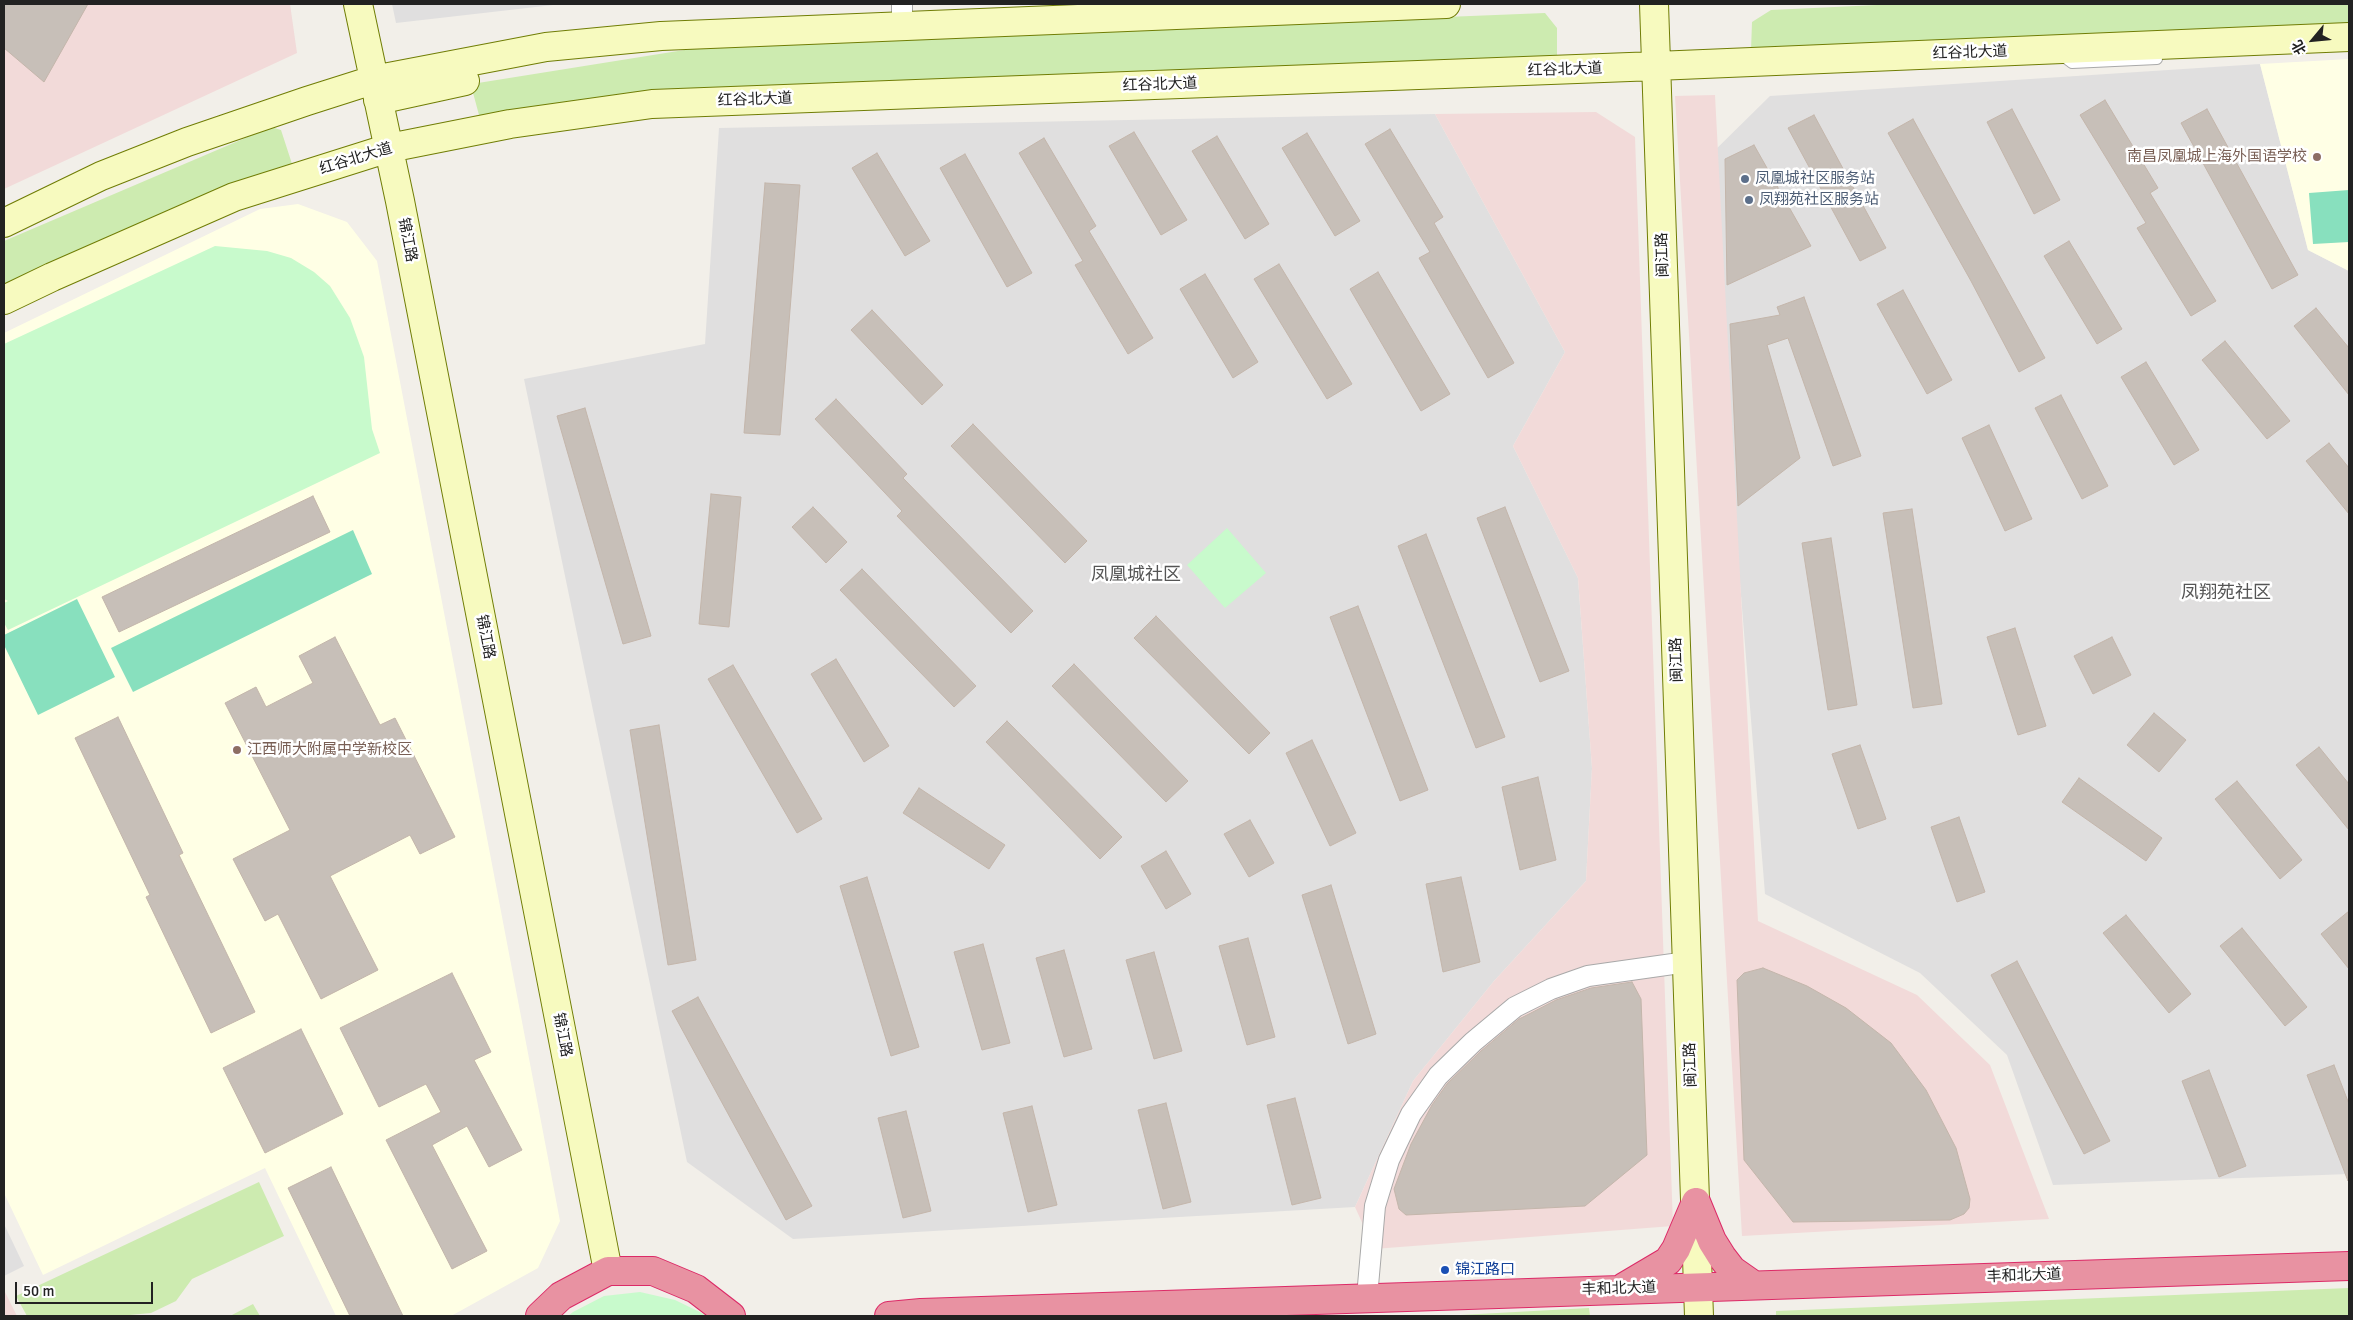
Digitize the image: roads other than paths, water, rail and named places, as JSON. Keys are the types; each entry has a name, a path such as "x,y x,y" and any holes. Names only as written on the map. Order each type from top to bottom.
{"highway":[{"path":"1696,1202 1712,1241 1722,1257 1732,1270 1752,1284"},
{"path":"1620,1288 1668,1260 1676,1249 1696,1202"},
{"name":"丰和北大道","path":"889,1316 921,1313 1620,1288 2349,1266"},
{"path":"540,1316 561,1296 608,1271 654,1271 696,1289 730,1316"}],"main road":[{"name":"锦江路","path":"358,4 389,148 608,1271"},
{"path":"4,223 101,176 187,142 376,90 661,36 902,15 1446,4"},
{"name":"闽江路","path":"1654,4 1699,1316"},
{"name":"红谷北大道","path":"4,300 52,276 234,197 389,148 510,124 652,104 2053,49 2210,48 2349,37"}],"street":[{"path":"1367,1297 1375,1206 1389,1160 1411,1114 1438,1076 1472,1042 1515,1007 1551,989 1588,976 1687,962"}],"lane":[{"path":"2053,49 2072,63 2165,58"}],"place":[{"name":"南昌凤凰城上海外国语学校","path":"2317,157"},
{"name":"凤凰城社区服务站","path":"1745,179"},
{"name":"凤翔苑社区服务站","path":"1749,200"},
{"name":"江西师大附属中学新校区","path":"237,750"},
{"name":"锦江路口","path":"1445,1270"}],"district":[{"name":"凤凰城社区","path":"1136,575"},
{"name":"凤翔苑社区","path":"2226,593"}]}
